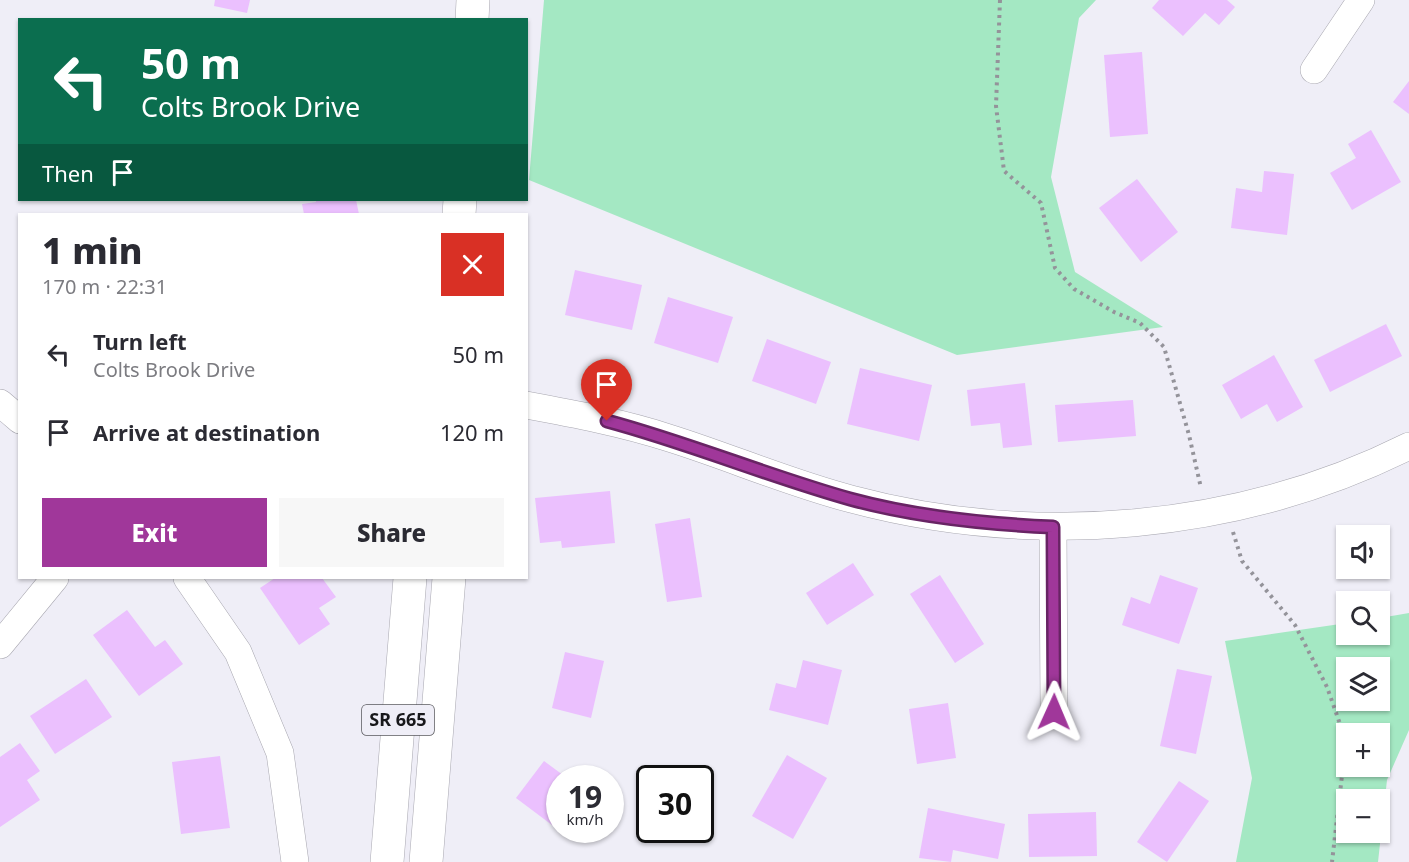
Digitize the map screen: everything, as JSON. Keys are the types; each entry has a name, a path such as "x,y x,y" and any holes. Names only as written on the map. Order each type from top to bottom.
{"main road":[{"path":"472,18 473,0"},
{"name":"SR 665","path":"387,862 410,579"},
{"name":"SR 665","path":"426,862 449,579"}],"street":[{"path":"1314,70 1361,0"},
{"path":"0,403 18,418"},
{"path":"528,405 607,421 668,437 851,499 934,517 981,523 1053,527 1128,524 1215,510 1270,498 1332,478 1409,446"},
{"path":"1053,527 1054,712"},
{"path":"0,645 54,579"},
{"path":"188,579 238,652 280,753 295,862"}],"path":[{"path":"1000,0 996,106 1004,171 1041,203 1055,268 1074,290 1114,312 1140,322 1164,347 1190,435 1201,486 1242,561 1295,625 1327,687 1346,741 1332,862"}],"green space":[{"path":"544,0 1096,0 1079,18 1051,177 1075,272 1163,327 957,355 529,180"},
{"path":"1409,613 1409,730 1390,773 1390,723 1336,723 1336,777 1388,777 1386,789 1336,789 1336,843 1380,843 1378,862 1236,862 1252,778 1225,641 1336,625 1336,645 1390,645 1390,616"}],"building":[{"path":"215,0 250,0 247,13 214,6"},
{"path":"1159,0 1227,0 1235,7 1219,25 1205,13 1183,36 1152,8"},
{"path":"1142,52 1148,134 1110,137 1104,55"},
{"path":"1409,81 1409,114 1393,102"},
{"path":"1371,130 1401,182 1352,210 1330,173 1356,158 1348,144"},
{"path":"1264,171 1294,174 1287,235 1231,228 1236,188 1262,192"},
{"path":"1137,179 1178,232 1141,262 1099,208"},
{"path":"356,201 359,213 304,213 302,204"},
{"path":"575,270 642,285 632,330 565,315"},
{"path":"668,297 733,317 718,363 654,343"},
{"path":"1386,324 1402,356 1330,392 1314,360"},
{"path":"767,339 831,362 816,404 752,381"},
{"path":"1274,355 1303,407 1277,422 1267,404 1241,419 1222,385"},
{"path":"860,368 932,385 919,441 847,424"},
{"path":"1025,383 1032,445 1003,448 1000,423 971,426 967,390"},
{"path":"1133,400 1136,436 1058,442 1055,405"},
{"path":"610,491 615,543 562,548 561,541 540,543 535,498"},
{"path":"690,518 702,597 667,602 655,524"},
{"path":"853,563 874,595 827,625 806,593"},
{"path":"940,575 984,644 955,663 910,594"},
{"path":"1160,575 1198,588 1179,644 1122,625 1131,597 1150,604"},
{"path":"274,579 323,579 336,597 319,608 330,624 299,645 260,588"},
{"path":"127,610 155,647 165,640 183,664 139,696 93,635"},
{"path":"565,652 604,661 591,718 552,708"},
{"path":"803,660 842,670 828,725 769,710 776,683 796,688"},
{"path":"1177,669 1212,676 1196,754 1160,746"},
{"path":"86,679 112,717 55,754 30,716"},
{"path":"948,703 956,758 917,764 909,709"},
{"path":"20,743 40,771 27,780 40,800 0,827 0,757"},
{"path":"787,755 827,778 793,839 752,816"},
{"path":"220,756 230,828 181,834 172,762"},
{"path":"544,761 549,765 546,765 546,820 516,798"},
{"path":"1179,781 1209,801 1167,862 1137,842"},
{"path":"928,808 1005,824 998,859 953,850 951,862 919,858"},
{"path":"1096,812 1097,856 1029,857 1028,814"}],"route":[{"path":"607,421 668,437 851,499 934,517 981,523 1053,527 1054,712"}]}
